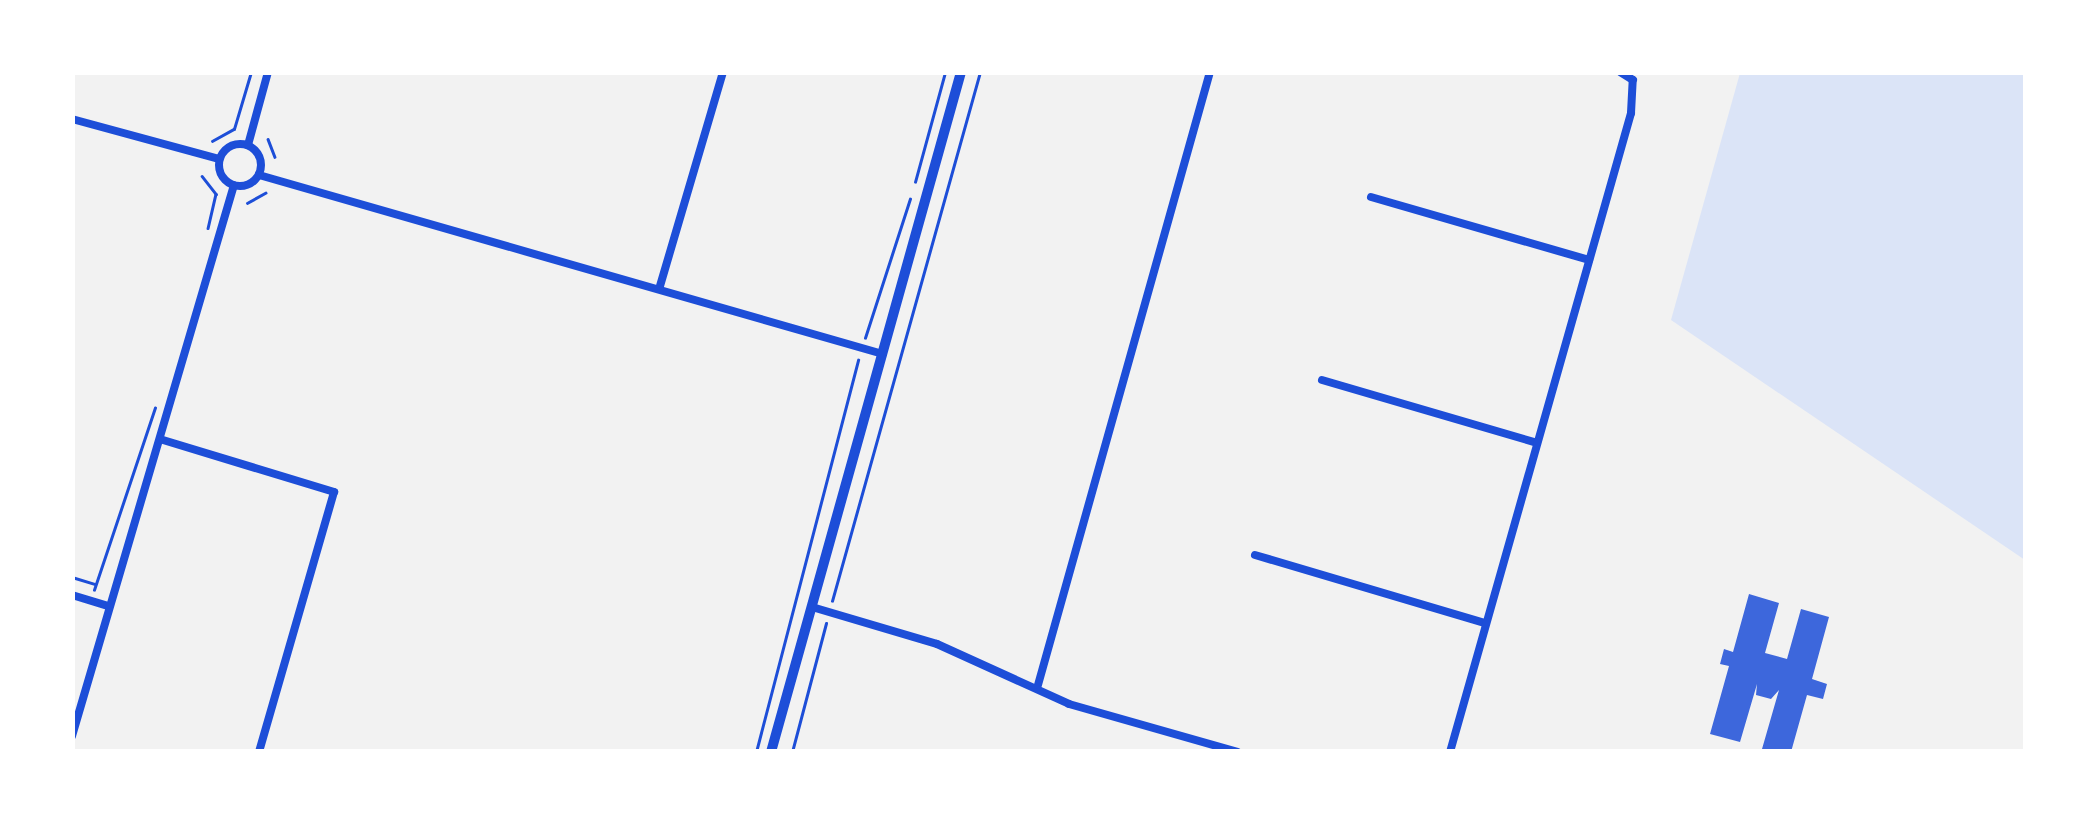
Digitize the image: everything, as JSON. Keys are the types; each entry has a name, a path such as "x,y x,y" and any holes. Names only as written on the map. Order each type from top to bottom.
{"street":[{"path":"248,144 268,72"},
{"path":"660,286 723,72"},
{"path":"771,752 961,72"},
{"path":"1038,685 1210,72"},
{"path":"1450,752 1589,260 1633,80 1620,72"},
{"path":"72,119 219,159 234,185 163,440 72,736"},
{"path":"219,159 227,147 248,144"},
{"path":"248,144 259,154 259,175"},
{"path":"234,185 259,175 660,286 883,354"},
{"path":"1371,197 1589,260"},
{"path":"1322,380 1537,442"},
{"path":"163,440 334,492 259,752"},
{"path":"1254,556 1485,624"},
{"path":"72,595 110,606"},
{"path":"812,607 1038,685 1069,704 1237,752"}],"path":[{"path":"212,141 234,129 250,72"},
{"path":"756,752 862,348 945,72"},
{"path":"792,752 980,72"},
{"path":"268,139 276,156"},
{"path":"202,176 216,194 203,243"},
{"path":"247,203 264,193"},
{"path":"91,600 160,395"},
{"path":"72,577 96,584"}],"shaded area":[{"path":"1740,73 2025,73 2025,560 1671,320"}],"building":[{"path":"1749,594 1779,603 1765,653 1787,659 1801,609 1829,617 1812,679 1827,684 1823,699 1807,695 1791,752 1762,749 1779,690 1771,699 1756,695 1757,684 1740,742 1710,734 1729,666 1720,664 1724,649 1733,652"}]}
